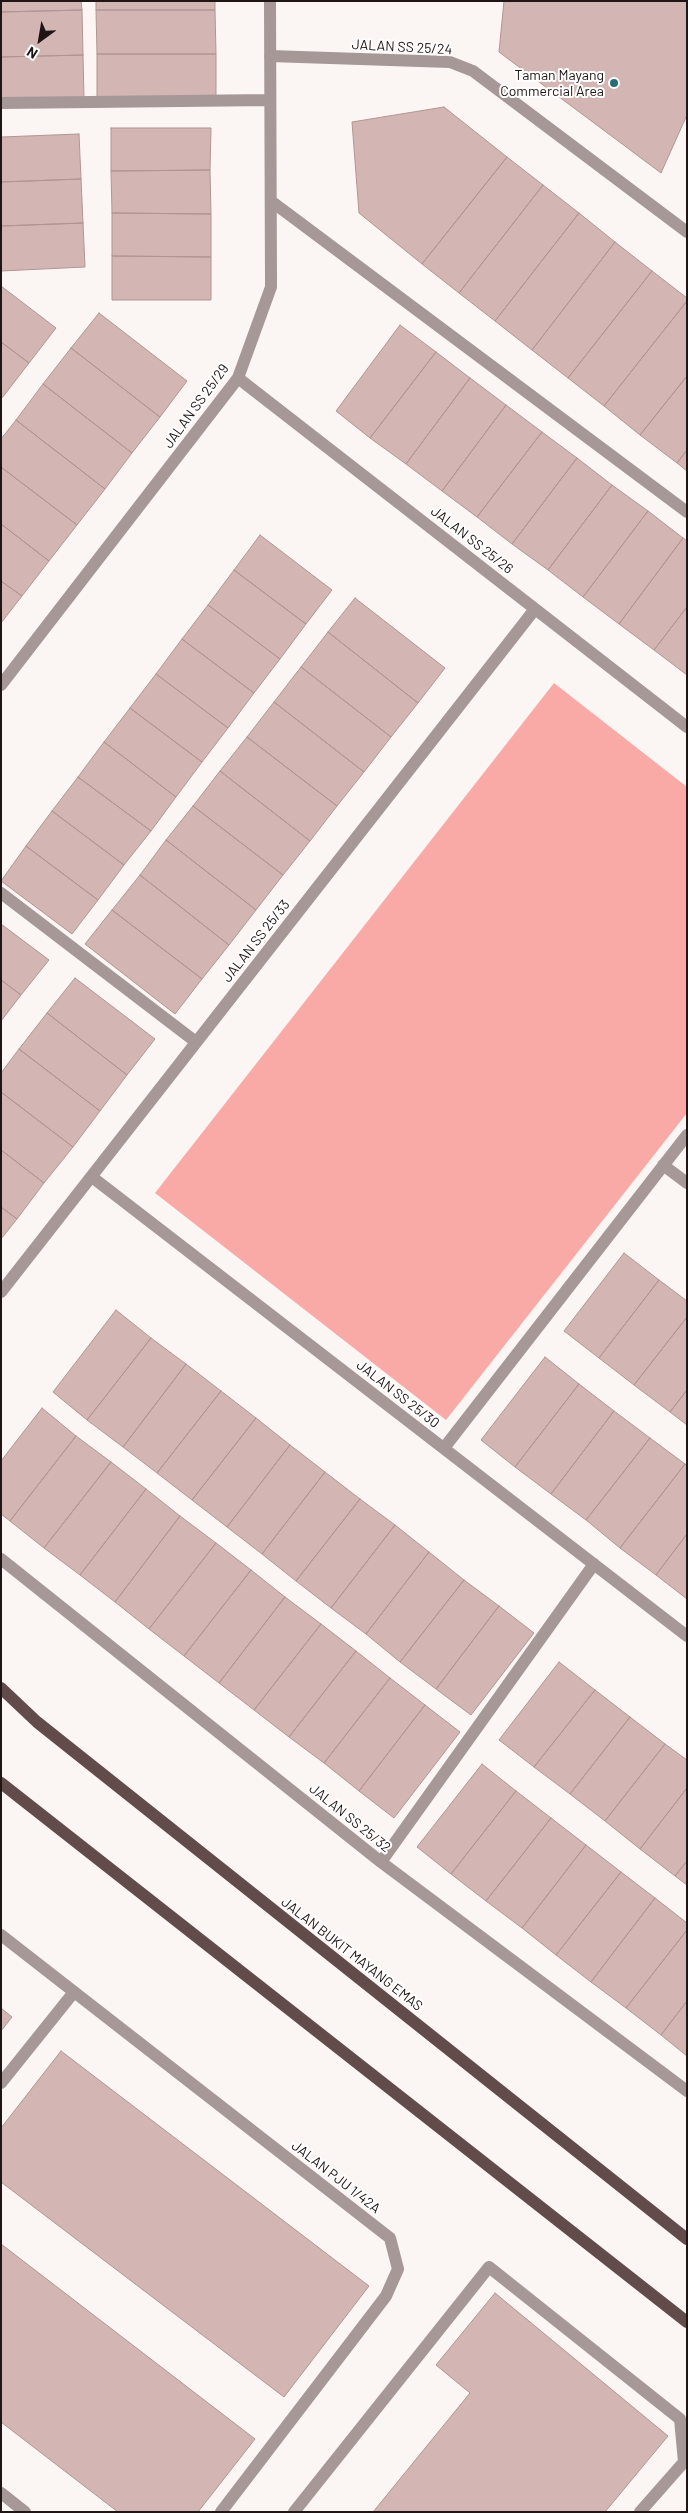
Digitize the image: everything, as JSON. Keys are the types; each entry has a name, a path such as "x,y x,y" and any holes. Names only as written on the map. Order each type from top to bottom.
{"main road":[{"name":"JALAN BUKIT MAYANG EMAS","path":"1,1688 37,1722 687,2239"},
{"path":"1,1783 687,2322"}],"street":[{"name":"JALAN SS 25/29","path":"1,685 238,378 272,287 270,1"},
{"name":"JALAN SS 25/24","path":"270,56 450,62 473,71 687,232"},
{"path":"1,103 270,100"},
{"path":"271,200 687,512"},
{"name":"JALAN SS 25/26","path":"238,378 687,726"},
{"name":"JALAN SS 25/33","path":"1,1292 536,609"},
{"path":"1,894 196,1042"},
{"path":"444,1448 687,1134"},
{"path":"663,1165 687,1184"},
{"name":"JALAN SS 25/30","path":"92,1177 687,1636"},
{"name":"JALAN SS 25/32","path":"1,1559 381,1862 687,2091"},
{"path":"381,1862 594,1564"},
{"name":"JALAN PJU 1/42A","path":"1,1935 390,2238 398,2270 386,2296 221,2512"},
{"path":"1,2083 74,1992"},
{"path":"294,2512 490,2267 680,2419 684,2462 640,2512"},
{"path":"1,2493 25,2512"}],"shaded area":[{"path":"554,683 687,787 687,1113 446,1420 155,1193"}],"building":[{"path":"1,1 81,1 82,10 1,12"},
{"path":"96,1 215,1 215,10 96,10"},
{"name":"Taman Mayang Commercial Area","path":"504,1 687,1 687,115 661,173 499,52"},
{"path":"82,10 83,55 1,57 1,12"},
{"path":"96,10 215,10 216,54 97,54"},
{"path":"97,54 216,54 216,98 97,99"},
{"path":"83,55 84,99 1,100 1,57"},
{"path":"444,107 507,157 422,264 359,213 352,122"},
{"path":"111,128 211,128 210,170 111,171"},
{"path":"79,134 81,179 1,182 1,137"},
{"path":"507,157 543,185 459,293 422,264"},
{"path":"210,170 211,214 112,213 111,171"},
{"path":"81,179 83,223 1,226 1,182"},
{"path":"543,185 579,213 495,321 459,293"},
{"path":"112,213 211,214 211,257 112,256"},
{"path":"579,213 615,242 532,350 495,321"},
{"path":"83,223 85,267 1,271 1,226"},
{"path":"615,242 652,271 568,378 532,350"},
{"path":"112,256 211,257 211,300 112,300"},
{"path":"652,271 687,298 687,301 604,406 568,378"},
{"path":"1,286 56,328 29,363 1,342"},
{"path":"687,301 687,376 640,435 604,406"},
{"path":"99,313 187,381 160,417 71,348"},
{"path":"400,325 436,352 370,438 336,411"},
{"path":"1,342 29,363 2,398 1,398"},
{"path":"71,348 160,417 132,453 43,384"},
{"path":"436,352 470,378 406,464 370,438"},
{"path":"687,376 687,450 677,463 640,435"},
{"path":"470,378 506,405 442,491 406,464"},
{"path":"43,384 132,453 105,489 16,420"},
{"path":"506,405 542,432 477,517 442,491"},
{"path":"16,420 105,489 77,525 1,467 1,439"},
{"path":"542,432 577,458 512,544 477,517"},
{"path":"687,450 687,471 677,463"},
{"path":"577,458 612,485 548,570 512,544"},
{"path":"1,467 77,525 49,561 1,524"},
{"path":"612,485 648,511 583,597 548,570"},
{"path":"648,511 683,538 619,624 583,597"},
{"path":"1,524 49,561 22,596 1,581"},
{"path":"260,535 332,590 306,624 234,570"},
{"path":"683,538 687,541 687,607 654,650 619,624"},
{"path":"234,570 306,624 280,659 208,605"},
{"path":"1,581 22,596 1,623"},
{"path":"355,598 445,668 418,703 328,632"},
{"path":"208,605 280,659 254,693 182,639"},
{"path":"687,607 687,675 654,650"},
{"path":"328,632 418,703 391,737 301,667"},
{"path":"182,639 254,693 228,728 156,674"},
{"path":"301,667 391,737 364,772 274,702"},
{"path":"156,674 228,728 202,762 130,708"},
{"path":"274,702 364,772 337,806 247,737"},
{"path":"130,708 202,762 176,797 104,742"},
{"path":"247,737 337,806 310,841 220,771"},
{"path":"104,742 176,797 151,831 78,777"},
{"path":"220,771 310,841 283,875 193,806"},
{"path":"78,777 151,831 124,865 52,811"},
{"path":"193,806 283,875 256,910 166,840"},
{"path":"52,811 124,865 98,900 26,846"},
{"path":"166,840 256,910 229,945 140,875"},
{"path":"26,846 98,900 72,934 1,881"},
{"path":"140,875 229,945 202,979 112,910"},
{"path":"112,910 202,979 175,1014 85,944"},
{"path":"1,924 49,960 21,995 1,980"},
{"path":"75,978 155,1039 127,1075 47,1013"},
{"path":"1,980 21,995 1,1021"},
{"path":"47,1013 127,1075 100,1111 19,1049"},
{"path":"19,1049 100,1111 73,1147 1,1092 1,1073"},
{"path":"1,1092 73,1147 44,1183 1,1150"},
{"path":"1,1150 44,1183 17,1219 1,1207"},
{"path":"1,1207 17,1219 1,1239"},
{"path":"624,1253 659,1280 599,1358 564,1331"},
{"path":"659,1280 687,1301 687,1317 634,1385 599,1358"},
{"path":"116,1310 151,1338 87,1420 53,1392"},
{"path":"687,1317 687,1390 670,1412 634,1385"},
{"path":"151,1338 186,1364 123,1447 87,1420"},
{"path":"545,1357 579,1384 515,1467 481,1440"},
{"path":"186,1364 221,1391 157,1473 123,1447"},
{"path":"579,1384 614,1411 551,1494 515,1467"},
{"path":"687,1390 687,1425 670,1412"},
{"path":"221,1391 256,1418 192,1500 157,1473"},
{"path":"42,1408 76,1436 10,1521 1,1514 1,1461"},
{"path":"614,1411 650,1438 586,1520 551,1494"},
{"path":"256,1418 290,1445 227,1527 192,1500"},
{"path":"76,1436 111,1462 44,1548 10,1521"},
{"path":"650,1438 685,1464 620,1548 586,1520"},
{"path":"290,1445 325,1472 262,1554 227,1527"},
{"path":"111,1462 146,1489 80,1575 44,1548"},
{"path":"685,1464 687,1466 687,1534 656,1575 620,1548"},
{"path":"325,1472 360,1499 296,1581 262,1554"},
{"path":"146,1489 180,1516 115,1602 80,1575"},
{"path":"360,1499 395,1525 331,1608 296,1581"},
{"path":"180,1516 216,1543 149,1629 115,1602"},
{"path":"395,1525 429,1552 366,1634 331,1608"},
{"path":"687,1534 687,1599 656,1575"},
{"path":"216,1543 251,1570 184,1656 149,1629"},
{"path":"429,1552 464,1580 400,1662 366,1634"},
{"path":"251,1570 285,1597 219,1683 184,1656"},
{"path":"464,1580 499,1606 436,1689 400,1662"},
{"path":"285,1597 321,1624 254,1710 219,1683"},
{"path":"499,1606 534,1633 471,1715 436,1689"},
{"path":"321,1624 356,1651 289,1737 254,1710"},
{"path":"356,1651 390,1678 324,1763 289,1737"},
{"path":"559,1662 595,1690 534,1767 499,1740"},
{"path":"390,1678 425,1705 359,1791 324,1763"},
{"path":"595,1690 630,1717 570,1794 534,1767"},
{"path":"425,1705 460,1732 394,1818 359,1791"},
{"path":"630,1717 665,1744 605,1821 570,1794"},
{"path":"665,1744 687,1760 687,1788 640,1849 605,1821"},
{"path":"482,1764 516,1791 451,1874 417,1847"},
{"path":"687,1788 687,1861 675,1876 640,1849"},
{"path":"516,1791 551,1818 486,1901 451,1874"},
{"path":"551,1818 586,1845 522,1928 486,1901"},
{"path":"586,1845 621,1872 556,1955 522,1928"},
{"path":"687,1861 687,1885 675,1876"},
{"path":"621,1872 655,1898 591,1982 556,1955"},
{"path":"655,1898 687,1923 687,1930 626,2008 591,1982"},
{"path":"687,1930 687,2001 661,2035 626,2008"},
{"path":"687,2001 687,2056 661,2035"},
{"path":"1,2008 12,2017 1,2031"},
{"path":"61,2051 369,2286 284,2397 1,2182 1,2128"},
{"path":"1,2244 255,2439 198,2512 118,2512 1,2422"},
{"path":"495,2293 668,2436 605,2512 373,2512 470,2393 436,2365"}],"place":[{"name":"Taman Mayang Commercial Area","path":"614,83"}]}
